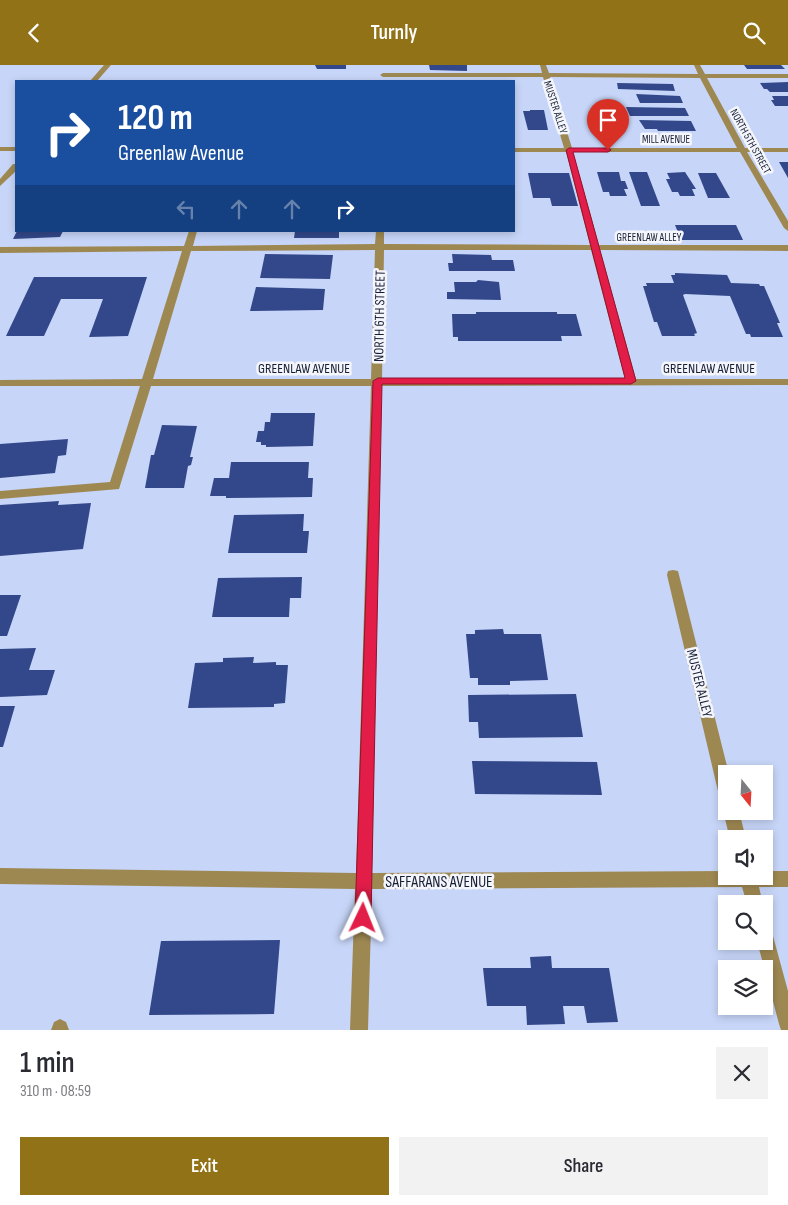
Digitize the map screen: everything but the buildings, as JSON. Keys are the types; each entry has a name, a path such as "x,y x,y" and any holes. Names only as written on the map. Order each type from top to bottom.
{"street":[{"path":"94,80 108,65"},
{"path":"384,65 383,78 546,75 788,76"},
{"name":"MUSTER ALLEY","path":"543,65 569,150 631,381"},
{"name":"NORTH 5TH STREET","path":"697,65 742,150 788,228"},
{"path":"0,149 15,149"},
{"name":"MILL AVENUE","path":"515,151 788,150"},
{"path":"0,184 15,167"},
{"path":"0,495 115,486 145,382 193,232"},
{"name":"NORTH 6TH STREET","path":"359,1030 378,381 380,232"},
{"name":"GREENLAW ALLEY","path":"0,250 380,247 788,248"},
{"name":"GREENLAW AVENUE","path":"0,383 788,381"},
{"name":"MUSTER ALLEY","path":"673,575 720,765"},
{"name":"SAFFARANS AVENUE","path":"0,876 364,881 718,877"},
{"name":"SAFFARANS AVENUE","path":"773,878 788,879"},
{"path":"768,950 788,1024"}],"route":[{"path":"363,918 378,381 631,381 569,150 608,150"}]}
